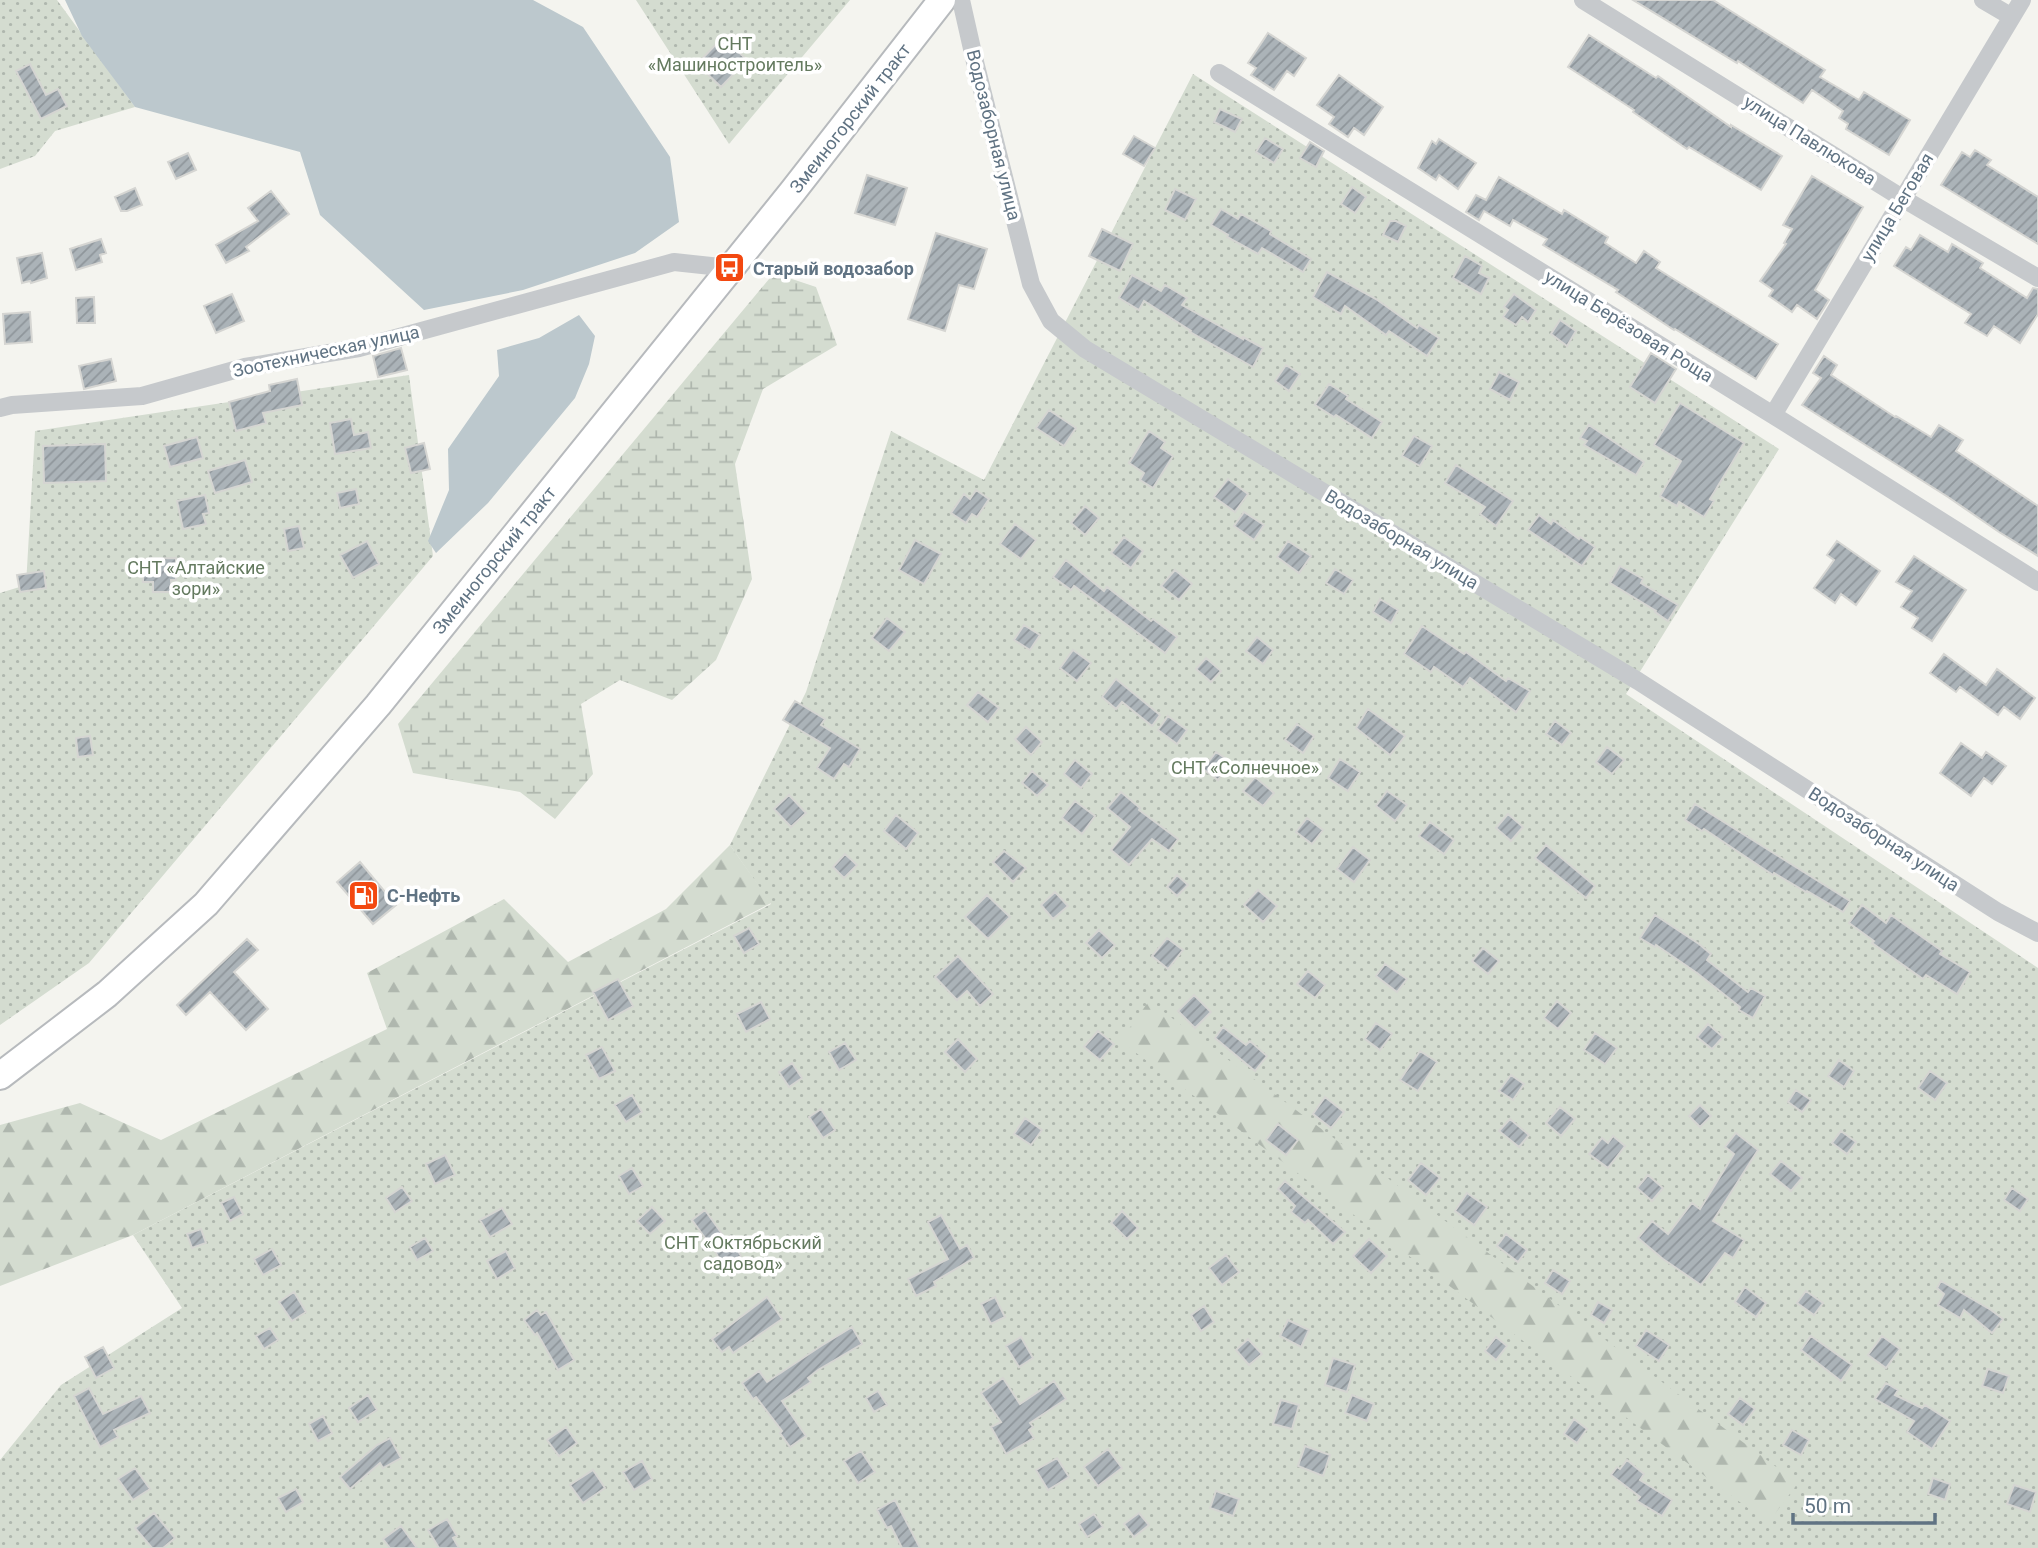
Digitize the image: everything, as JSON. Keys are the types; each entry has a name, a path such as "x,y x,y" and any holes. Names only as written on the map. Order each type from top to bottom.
{"highway":[{"name":"Змеиногорский тракт","path":"0,1076 107,994 206,904 378,705 825,151 942,0"}],"street":[{"name":"Водозаборная улица","path":"961,0 1031,284 1051,321 1085,349 1638,681 1998,912 2038,933"},
{"name":"улица Павлюкова","path":"1583,0 1902,198 2038,278"},
{"path":"1983,0 2012,18"},
{"name":"улица Беговая","path":"1773,415 2022,0"},
{"name":"улица Берёзовая Роща","path":"1219,73 2038,582"},
{"name":"Зоотехническая улица","path":"0,408 142,396 245,368 359,348 674,262 730,268"}],"green space":[{"path":"0,0 57,0 135,107 55,131 35,156 0,169"},
{"name":"СНТ «Машиностроитель»","path":"636,0 850,0 729,144"},
{"name":"СНТ «Солнечное»","path":"1193,74 1779,449 1626,694 2038,968 2038,1548 0,1548 0,1460 61,1385 182,1308 133,1235 771,904 730,845 806,692 891,431 984,480"},
{"path":"774,273 816,287 837,345 763,389 735,464 752,579 716,660 672,700 620,680 581,704 593,774 555,819 520,792 413,773 398,724"},
{"name":"СНТ «Алтайские зори»","path":"409,375 433,556 89,963 0,1025 0,593 26,585 35,431"},
{"path":"730,845 771,903 133,1235 0,1286 0,1125 80,1103 161,1140 387,1029 367,973 504,899 568,962 666,909"},
{"path":"1149,1001 1798,1483 1768,1523 1120,1041"}],"shaded area":[{"path":"65,0 533,0 583,27 670,157 679,222 635,253 523,290 424,310 320,215 300,152 135,107 82,36"},
{"path":"579,315 595,336 589,364 575,398 488,503 436,553 428,541 449,490 448,449 499,376 497,350 539,338"}],"building":[{"path":"1633,0 1713,0 1825,70 1820,77 1859,100 1864,92 1910,120 1889,155 1846,129 1848,124 1839,118 1843,111 1812,90 1803,103 1738,61 1737,63"},
{"path":"1268,33 1306,58 1294,76 1287,71 1274,90 1251,75 1256,68 1248,63"},
{"path":"1589,35 1656,78 1658,76 1731,127 1782,156 1761,190 1689,147 1687,149 1568,67"},
{"path":"723,37 747,60 721,87 697,64"},
{"path":"30,64 46,95 58,89 67,106 41,119 16,71"},
{"path":"1339,75 1383,107 1364,135 1354,128 1348,137 1329,124 1334,117 1317,105"},
{"path":"1220,109 1242,119 1235,132 1214,122"},
{"path":"1134,136 1155,148 1144,166 1123,154"},
{"path":"1265,138 1283,149 1274,163 1256,152"},
{"path":"1439,139 1476,163 1458,189 1439,175 1436,180 1418,168 1432,141 1436,144"},
{"path":"1310,142 1324,151 1316,167 1300,158"},
{"path":"1975,150 1991,160 1987,165 2038,197 2038,244 1941,185 1962,152 1970,157"},
{"path":"188,153 196,170 176,179 168,162"},
{"path":"867,175 907,188 895,225 855,213"},
{"path":"1812,176 1863,207 1815,290 1829,300 1817,319 1797,305 1792,312 1769,296 1773,290 1760,281 1786,244 1784,243 1792,229 1783,225"},
{"path":"1499,177 1562,214 1564,210 1608,237 1605,243 1636,263 1644,251 1660,262 1656,268 1778,344 1756,379 1674,330 1616,292 1618,290 1543,245 1547,239 1513,220 1510,226 1484,211 1479,220 1466,212 1476,195 1486,200"},
{"path":"1352,187 1366,197 1355,213 1341,204"},
{"path":"135,188 142,205 121,211 115,197"},
{"path":"1175,189 1196,199 1185,220 1165,210"},
{"path":"271,191 289,214 246,247 249,251 226,263 216,245 258,221 248,208"},
{"path":"1221,209 1238,219 1241,214 1311,259 1303,272 1262,248 1258,254 1211,225"},
{"path":"1390,221 1406,226 1398,242 1383,235"},
{"path":"1102,229 1133,244 1120,271 1089,256"},
{"path":"936,233 987,249 974,289 959,285 945,331 908,319"},
{"path":"1920,235 1948,252 1952,244 1983,263 1980,268 2027,298 2033,288 2038,289 2038,314 2020,343 1994,326 1987,336 1965,323 1971,314 1894,266 1906,247 1911,250"},
{"path":"101,239 106,253 100,255 102,262 76,270 70,249"},
{"path":"42,253 47,278 22,283 17,258"},
{"path":"1465,256 1482,266 1479,273 1489,278 1481,294 1453,278"},
{"path":"1327,272 1376,299 1417,328 1419,325 1439,338 1427,356 1389,331 1386,335 1345,306 1341,314 1313,297"},
{"path":"1132,275 1161,291 1165,285 1187,298 1182,305 1263,348 1253,367 1190,332 1144,301 1139,310 1119,298"},
{"path":"232,294 244,321 216,333 204,306"},
{"path":"1514,294 1536,310 1528,322 1522,317 1516,325 1503,317 1508,310 1504,307"},
{"path":"94,297 95,323 77,323 76,298"},
{"path":"30,312 32,342 5,344 3,314"},
{"path":"1560,320 1576,331 1567,346 1551,334"},
{"path":"401,348 407,370 378,377 373,356"},
{"path":"1651,353 1676,369 1655,403 1630,387"},
{"path":"1824,356 1837,365 1831,375 1931,437 1939,425 1963,440 1956,451 2038,506 2038,556 1802,405 1821,378 1813,373"},
{"path":"111,359 116,381 84,389 79,366"},
{"path":"1286,365 1300,374 1289,391 1275,381"},
{"path":"1499,372 1519,382 1510,400 1490,389"},
{"path":"297,379 302,405 263,413 266,423 236,431 229,402 270,391 269,385"},
{"path":"1329,384 1348,396 1346,399 1382,422 1372,438 1315,405"},
{"path":"1680,403 1744,443 1710,499 1714,501 1704,517 1679,502 1677,506 1660,496 1681,461 1654,445"},
{"path":"1049,410 1076,428 1064,446 1036,428"},
{"path":"351,419 354,435 368,432 371,448 335,454 330,423"},
{"path":"1589,425 1644,462 1636,475 1584,445 1587,441 1580,438"},
{"path":"1149,431 1165,442 1161,448 1173,456 1153,488 1140,480 1144,473 1129,463"},
{"path":"1414,436 1432,446 1420,466 1402,456"},
{"path":"197,437 203,458 170,467 164,446"},
{"path":"424,443 430,469 411,473 405,448"},
{"path":"105,444 106,481 44,483 43,446"},
{"path":"245,460 252,482 215,493 208,471"},
{"path":"1456,465 1513,501 1496,526 1480,514 1485,507 1445,483"},
{"path":"1228,479 1248,494 1235,512 1214,497"},
{"path":"356,489 359,504 340,508 337,493"},
{"path":"976,490 989,499 977,517 972,514 966,523 951,513 964,494 970,499"},
{"path":"205,495 209,513 203,514 206,524 183,529 177,501"},
{"path":"1085,506 1099,518 1085,535 1071,523"},
{"path":"1244,512 1264,525 1254,540 1234,526"},
{"path":"1539,515 1551,524 1553,520 1595,547 1582,566 1528,530"},
{"path":"1015,524 1036,540 1021,559 1000,544"},
{"path":"299,526 304,548 288,551 284,529"},
{"path":"1124,537 1143,551 1131,568 1111,553"},
{"path":"915,540 941,554 924,584 899,570"},
{"path":"367,541 379,564 353,578 340,555"},
{"path":"1288,541 1311,556 1299,573 1277,557"},
{"path":"1837,541 1880,571 1856,605 1841,594 1835,603 1814,588 1834,560 1827,555"},
{"path":"1914,556 1966,590 1932,641 1912,628 1918,618 1901,607 1912,591 1896,582"},
{"path":"176,558 176,580 171,580 172,592 153,592 153,582 143,582 143,559"},
{"path":"1066,560 1104,591 1107,587 1177,637 1165,653 1074,586 1071,590 1053,577"},
{"path":"1620,566 1643,579 1641,583 1678,605 1668,621 1610,583"},
{"path":"1335,569 1353,580 1344,594 1326,583"},
{"path":"1175,570 1192,584 1179,600 1161,586"},
{"path":"44,571 46,588 20,592 17,575"},
{"path":"1380,599 1398,610 1391,623 1373,612"},
{"path":"887,618 905,632 889,651 872,638"},
{"path":"1024,625 1040,635 1030,650 1014,640"},
{"path":"1422,626 1464,654 1466,652 1506,681 1508,678 1530,691 1516,712 1470,678 1463,687 1434,667 1431,672 1404,654"},
{"path":"1257,637 1273,650 1263,664 1246,651"},
{"path":"1073,650 1091,663 1077,681 1060,668"},
{"path":"1944,654 1986,685 1997,669 2035,698 2020,719 2004,707 1998,715 1960,687 1956,692 1930,673"},
{"path":"1206,658 1221,671 1211,682 1196,669"},
{"path":"1116,679 1160,715 1152,726 1122,702 1116,709 1102,697"},
{"path":"978,692 999,708 988,722 967,705"},
{"path":"795,701 825,719 821,725 860,749 849,767 844,764 834,779 817,768 830,748 783,720"},
{"path":"1368,709 1405,736 1390,755 1356,728"},
{"path":"1168,716 1187,730 1177,744 1158,730"},
{"path":"1555,721 1571,733 1562,745 1546,734"},
{"path":"1297,724 1314,736 1303,753 1285,740"},
{"path":"1026,727 1042,742 1031,755 1015,739"},
{"path":"90,736 93,755 78,757 76,738"},
{"path":"1961,743 1982,758 1986,752 2006,766 1992,784 1984,778 1971,796 1940,773"},
{"path":"1607,747 1624,760 1612,774 1596,762"},
{"path":"1216,752 1231,762 1218,780 1203,769"},
{"path":"1340,759 1360,772 1348,791 1328,778"},
{"path":"1075,760 1092,774 1081,788 1064,774"},
{"path":"1032,771 1048,785 1037,796 1022,783"},
{"path":"1255,777 1274,793 1263,806 1243,791"},
{"path":"1387,791 1407,805 1395,821 1376,806"},
{"path":"1121,792 1140,808 1139,810 1178,839 1169,851 1152,839 1129,865 1111,850 1130,827 1107,808"},
{"path":"789,795 806,813 791,827 774,809"},
{"path":"1075,801 1095,816 1082,834 1062,818"},
{"path":"1695,804 1850,901 1843,912 1774,873 1773,875 1704,829 1702,831 1685,820"},
{"path":"1508,814 1523,827 1511,841 1496,828"},
{"path":"896,815 918,833 906,849 884,831"},
{"path":"1307,818 1323,830 1312,844 1296,832"},
{"path":"1430,822 1454,840 1444,854 1419,836"},
{"path":"1546,845 1595,886 1586,898 1535,858"},
{"path":"1353,847 1370,860 1354,882 1337,869"},
{"path":"1004,851 1026,868 1013,882 993,862"},
{"path":"845,854 857,865 844,878 833,867"},
{"path":"360,862 396,905 373,924 337,882"},
{"path":"1177,875 1188,885 1177,896 1167,887"},
{"path":"1258,890 1277,906 1263,922 1244,905"},
{"path":"1055,892 1068,906 1053,919 1041,905"},
{"path":"987,895 1010,917 988,939 965,917"},
{"path":"1862,905 1886,923 1891,915 1942,951 1940,954 1970,972 1957,994 1926,975 1923,979 1849,923"},
{"path":"1655,915 1699,944 1711,954 1707,960 1748,992 1751,988 1765,996 1753,1018 1739,1010 1740,1007 1697,973 1656,945 1655,947 1640,938"},
{"path":"749,928 759,944 744,953 734,936"},
{"path":"1099,930 1115,945 1102,958 1086,943"},
{"path":"1167,938 1183,950 1168,969 1152,956"},
{"path":"247,939 258,950 234,972 268,1009 246,1030 210,992 186,1015 177,1005"},
{"path":"1483,948 1499,961 1488,974 1472,961"},
{"path":"958,956 993,994 980,1006 967,991 957,1000 935,977"},
{"path":"1385,964 1407,979 1397,992 1376,976"},
{"path":"1308,971 1325,985 1315,998 1297,984"},
{"path":"618,979 633,1006 608,1020 593,992"},
{"path":"1194,995 1211,1012 1195,1028 1178,1011"},
{"path":"1557,1001 1571,1013 1558,1029 1544,1018"},
{"path":"761,1002 770,1019 746,1032 737,1014"},
{"path":"1376,1023 1392,1034 1380,1050 1365,1039"},
{"path":"1708,1024 1723,1037 1712,1049 1697,1037"},
{"path":"1223,1027 1246,1045 1250,1041 1267,1056 1255,1071 1215,1038"},
{"path":"1098,1031 1114,1044 1100,1060 1084,1047"},
{"path":"1595,1033 1617,1048 1605,1064 1584,1050"},
{"path":"958,1039 977,1059 965,1072 945,1052"},
{"path":"845,1043 856,1060 839,1070 829,1052"},
{"path":"602,1047 615,1071 599,1079 586,1055"},
{"path":"1420,1051 1437,1062 1418,1091 1400,1080"},
{"path":"1839,1060 1854,1071 1844,1087 1828,1076"},
{"path":"792,1063 802,1078 789,1087 779,1072"},
{"path":"1930,1071 1947,1083 1935,1100 1918,1088"},
{"path":"1511,1075 1524,1084 1513,1100 1499,1091"},
{"path":"1796,1090 1811,1100 1802,1112 1788,1102"},
{"path":"632,1095 642,1112 626,1122 615,1105"},
{"path":"1325,1097 1344,1112 1331,1128 1313,1114"},
{"path":"1700,1105 1711,1116 1700,1127 1689,1116"},
{"path":"1560,1107 1575,1119 1561,1136 1546,1123"},
{"path":"821,1109 835,1130 823,1138 809,1117"},
{"path":"1025,1118 1042,1130 1031,1145 1014,1134"},
{"path":"1510,1119 1529,1135 1519,1147 1499,1131"},
{"path":"1278,1124 1298,1140 1286,1155 1266,1140"},
{"path":"1841,1131 1856,1142 1847,1154 1832,1143"},
{"path":"1736,1133 1758,1150 1713,1221 1744,1240 1733,1258 1725,1253 1701,1285 1638,1238 1652,1221 1668,1234 1692,1203 1700,1209 1734,1154 1725,1147"},
{"path":"1613,1136 1625,1146 1608,1168 1589,1154 1602,1138 1608,1143"},
{"path":"445,1155 455,1175 435,1184 426,1164"},
{"path":"1781,1161 1802,1178 1791,1191 1770,1174"},
{"path":"1421,1163 1440,1178 1426,1195 1408,1180"},
{"path":"632,1168 643,1186 629,1194 619,1176"},
{"path":"1648,1175 1663,1188 1652,1201 1637,1188"},
{"path":"1285,1181 1345,1232 1333,1244 1308,1220 1305,1223 1291,1212 1295,1206 1278,1189"},
{"path":"402,1187 412,1201 395,1212 386,1198"},
{"path":"2012,1188 2028,1199 2020,1211 2004,1200"},
{"path":"1467,1193 1487,1207 1474,1225 1455,1211"},
{"path":"234,1197 243,1214 230,1221 221,1203"},
{"path":"652,1207 665,1221 650,1234 637,1221"},
{"path":"502,1208 512,1224 490,1237 480,1220"},
{"path":"705,1210 725,1238 730,1236 741,1256 723,1266 692,1220"},
{"path":"1122,1211 1138,1228 1127,1239 1111,1223"},
{"path":"941,1215 960,1249 967,1245 974,1258 934,1282 936,1286 916,1296 908,1279 948,1259 928,1222"},
{"path":"201,1229 206,1243 192,1248 187,1234"},
{"path":"1506,1234 1527,1250 1518,1262 1497,1246"},
{"path":"425,1238 433,1251 417,1260 410,1247"},
{"path":"1369,1239 1387,1256 1371,1273 1353,1256"},
{"path":"272,1249 281,1265 263,1275 254,1259"},
{"path":"506,1251 515,1268 497,1279 487,1261"},
{"path":"1226,1255 1239,1272 1222,1285 1209,1268"},
{"path":"1553,1270 1570,1281 1562,1294 1545,1283"},
{"path":"1941,1281 2003,1319 1992,1333 1964,1310 1960,1318 1938,1305 1944,1294 1937,1288"},
{"path":"1745,1287 1766,1303 1756,1317 1735,1302"},
{"path":"1806,1291 1823,1303 1814,1315 1797,1303"},
{"path":"294,1292 306,1312 292,1321 279,1302"},
{"path":"767,1297 782,1319 733,1353 729,1347 722,1352 712,1339"},
{"path":"995,1297 1005,1317 991,1324 981,1304"},
{"path":"1598,1302 1612,1310 1604,1323 1591,1315"},
{"path":"1204,1306 1214,1322 1201,1331 1191,1315"},
{"path":"537,1310 541,1315 546,1312 574,1360 558,1370 537,1333 535,1335 524,1320"},
{"path":"1288,1320 1309,1330 1301,1347 1280,1336"},
{"path":"852,1327 862,1344 818,1370 808,1378 811,1382 782,1401 806,1436 790,1447 780,1433 782,1431 742,1383 759,1371 767,1382"},
{"path":"270,1328 278,1340 264,1349 256,1336"},
{"path":"1646,1330 1669,1345 1659,1361 1636,1346"},
{"path":"1811,1336 1852,1365 1841,1381 1801,1350"},
{"path":"1882,1336 1900,1349 1886,1368 1868,1355"},
{"path":"1021,1337 1033,1358 1019,1367 1006,1346"},
{"path":"1496,1337 1507,1346 1496,1360 1485,1351"},
{"path":"1248,1339 1262,1354 1249,1365 1236,1350"},
{"path":"103,1347 114,1368 96,1378 85,1357"},
{"path":"1333,1358 1355,1365 1347,1392 1325,1385"},
{"path":"1988,1369 2009,1376 2003,1393 1982,1386"},
{"path":"1003,1378 1020,1404 1054,1381 1066,1399 1030,1423 1033,1427 1029,1430 1034,1438 1006,1454 991,1427 1001,1422 981,1393"},
{"path":"1886,1383 1898,1390 1895,1395 1922,1408 1925,1405 1950,1421 1932,1449 1907,1432 1914,1421 1875,1399"},
{"path":"89,1388 103,1414 141,1396 150,1413 114,1430 118,1437 100,1447 74,1396"},
{"path":"878,1391 887,1405 874,1412 866,1398"},
{"path":"368,1395 377,1410 358,1422 349,1408"},
{"path":"1352,1395 1374,1404 1367,1421 1345,1413"},
{"path":"1740,1398 1755,1409 1743,1425 1728,1414"},
{"path":"1281,1400 1299,1405 1292,1429 1273,1424"},
{"path":"323,1416 332,1433 318,1441 309,1424"},
{"path":"1574,1419 1587,1429 1577,1443 1564,1434"},
{"path":"566,1427 577,1443 559,1456 547,1440"},
{"path":"1792,1430 1809,1440 1801,1455 1783,1445"},
{"path":"390,1438 401,1458 383,1468 380,1463 350,1489 340,1477 377,1445"},
{"path":"1305,1446 1330,1455 1323,1476 1298,1466"},
{"path":"1108,1449 1122,1468 1098,1486 1084,1467"},
{"path":"861,1451 875,1472 858,1483 844,1461"},
{"path":"1057,1458 1069,1477 1048,1490 1036,1470"},
{"path":"1627,1460 1644,1474 1640,1480 1672,1500 1662,1516 1637,1501 1640,1497 1611,1475"},
{"path":"642,1461 652,1479 634,1490 623,1472"},
{"path":"135,1468 150,1489 133,1500 118,1479"},
{"path":"593,1470 605,1488 583,1503 570,1485"},
{"path":"1933,1478 1950,1484 1945,1500 1928,1494"},
{"path":"2014,1485 2036,1492 2030,1512 2007,1504"},
{"path":"296,1489 303,1502 286,1512 278,1498"},
{"path":"1216,1491 1239,1499 1233,1516 1210,1508"},
{"path":"895,1500 920,1548 902,1548 891,1526 887,1528 877,1510"},
{"path":"154,1513 175,1538 163,1548 152,1548 135,1528"},
{"path":"1139,1513 1149,1525 1134,1537 1124,1524"},
{"path":"1094,1514 1103,1527 1087,1537 1079,1524"},
{"path":"447,1519 457,1536 453,1538 459,1548 439,1548 428,1530"},
{"path":"401,1526 417,1548 390,1548 383,1539"}],"place":[{"name":"Старый водозабор","path":"730,268"},
{"name":"С-Нефть","path":"364,895"}],"park label":[{"name":"СНТ «Октябрьский садовод»","path":"743,1252"}]}
